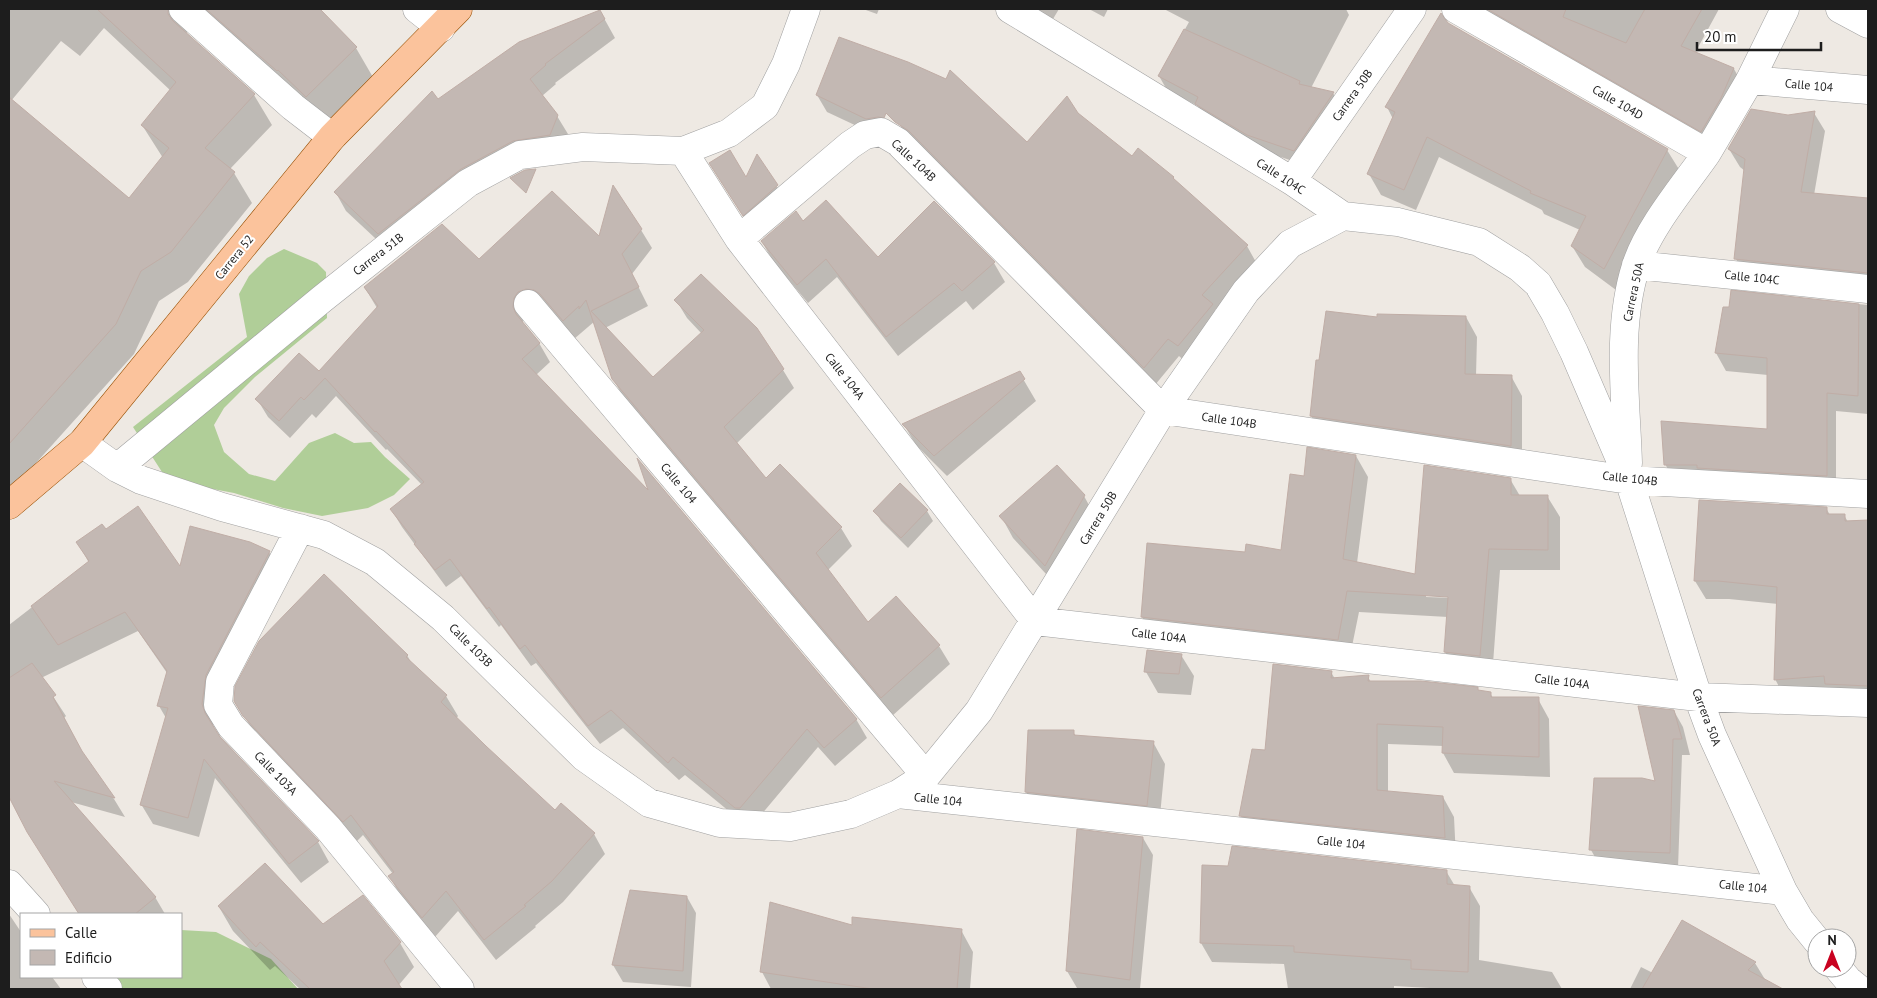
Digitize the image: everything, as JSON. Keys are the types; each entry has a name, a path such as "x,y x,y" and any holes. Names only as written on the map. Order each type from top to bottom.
{"main road":[{"name":"Carrera 52","path":"9,504 82,443 332,137 450,18"}],"street":[{"path":"183,9 293,107 332,137"},
{"path":"418,9 450,18"},
{"path":"682,150 729,133 765,106 786,64 806,9"},
{"name":"Calle 104C","path":"1010,9 1292,182 1343,216 1398,222 1479,242 1520,268 1538,284 1555,313"},
{"name":"Carrera 50B","path":"1292,182 1412,9"},
{"name":"Calle 104D","path":"1456,9 1707,153"},
{"path":"1707,153 1750,80 1785,9"},
{"path":"1840,9 1868,24"},
{"name":"Calle 104","path":"1750,80 1868,90"},
{"name":"Calle 104B","path":"739,239 850,145 865,135 880,132 898,142 1163,410 1629,480 1868,494"},
{"name":"Carrera 51B","path":"117,468 322,299 468,183 520,155 583,147 682,150"},
{"name":"Calle 104A","path":"682,150 739,239 1035,620 1698,697 1868,703"},
{"name":"Carrera 50A","path":"1629,480 1624,359 1626,313 1636,265 1654,229 1707,153"},
{"name":"Carrera 50B","path":"851,814 898,794 926,776 979,711 1163,410 1246,291 1290,244 1343,216"},
{"name":"Calle 104C","path":"1636,265 1868,289"},
{"name":"Calle 104","path":"528,304 926,776"},
{"name":"Carrera 50A","path":"1555,313 1629,480 1698,697 1712,735 1783,890 1807,929"},
{"name":"Calle 103B","path":"82,443 117,468 142,480 204,501 324,535 374,562 443,618 584,757 649,803 720,823 790,827 851,814"},
{"name":"Calle 103A","path":"300,528 220,682 218,705 231,726 328,828 460,989"},
{"name":"Calle 104","path":"898,794 1783,890"},
{"path":"9,884 35,913"},
{"path":"97,978 108,989"},
{"path":"1846,978 1859,989"}],"green space":[{"path":"284,249 317,263 326,272 327,318 255,377 224,408 214,425 224,452 249,474 275,481 309,443 335,433 354,443 371,442 410,479 394,495 368,508 322,516 283,508 234,493 197,486 162,472 133,427 247,337 239,294 249,276 267,258"},
{"path":"182,930 216,932 271,959 298,989 106,989 99,978 182,978"}],"building":[{"path":"97,9 168,9 168,14 173,21 255,94 205,148 235,172 171,252 141,271 116,324 9,444 9,97 129,198 169,148 141,125 176,82"},
{"path":"206,9 320,9 357,47 306,97 278,70"},
{"path":"1487,9 1566,9 1563,17 1626,43 1645,9 1702,9 1681,46 1734,68 1721,98 1701,132"},
{"path":"600,10 605,19 545,64 530,79 558,115 550,135 513,141 461,169 378,234 334,192 432,91 438,99 519,42"},
{"path":"1441,13 1448,23 1668,149 1604,269 1571,246 1586,216 1530,193 1531,191 1427,137 1404,190 1367,174 1395,112 1385,107"},
{"path":"1184,29 1300,81 1299,84 1334,92 1294,151 1247,135 1195,104 1198,97 1158,76"},
{"path":"839,37 908,62 946,79 950,70 1027,142 1067,96 1078,113 1132,156 1138,148 1174,177 1248,245 1202,295 1213,304 1178,346 1168,339 1144,368 909,131 895,122 886,113 884,118 866,119 816,95"},
{"path":"1751,109 1788,115 1815,111 1801,192 1868,198 1868,273 1734,259 1745,159 1728,149"},
{"path":"730,150 746,177 757,154 778,185 743,216 709,163"},
{"path":"536,169 526,193 510,178 525,170"},
{"path":"613,185 642,229 622,254 639,287 591,311 653,377 704,330 674,300 701,274 757,328 784,369 724,427 766,478 780,464 842,527 816,553 868,622 896,596 940,645 881,698 612,379 586,300 579,309 579,306 563,321 540,294 534,290 526,289 518,292 514,298 513,307 516,314 540,343 522,359 648,490 637,458 857,719 824,748 807,729 740,808 735,808 673,757 668,763 611,710 588,726 525,645 520,649 450,559 435,570 390,509 424,482 325,378 304,400 301,397 279,421 255,399 299,353 319,371 378,306 364,287 442,224 479,259 552,191 599,236"},
{"path":"826,200 878,257 934,201 995,262 962,291 954,283 886,337 826,259 797,285 761,241 796,211 803,221"},
{"path":"1731,290 1859,304 1858,396 1827,393 1827,476 1697,468 1697,465 1664,465 1661,421 1767,429 1767,358 1715,353 1723,307 1729,307"},
{"path":"1326,311 1377,317 1377,314 1466,316 1465,374 1512,375 1511,446 1310,416 1316,360 1319,360"},
{"path":"1020,371 1025,379 934,456 902,424"},
{"path":"1307,447 1356,455 1343,559 1415,574 1424,465 1511,478 1511,495 1548,495 1548,550 1489,549 1480,656 1444,652 1448,597 1347,591 1338,640 1141,617 1147,543 1245,552 1246,544 1281,550 1290,474 1304,476"},
{"path":"1057,465 1085,495 1045,566 999,516"},
{"path":"900,483 928,510 901,538 873,511"},
{"path":"1699,500 1827,507 1827,514 1845,514 1845,521 1868,520 1868,686 1825,684 1824,676 1774,680 1777,587 1718,581 1694,581"},
{"path":"138,506 180,566 190,526 250,542 270,551 206,675 202,704 205,713 220,737 319,841 289,864 204,759 188,818 140,805 168,708 157,706 167,671 125,612 58,645 31,606 89,561 76,542 102,524 106,529"},
{"path":"324,574 408,655 406,657 447,695 441,702 486,746 555,810 561,803 595,833 552,881 524,905 526,906 484,940 446,891 422,918 388,876 394,872 351,815 343,822 243,716 234,701 235,686 259,641"},
{"path":"1147,650 1182,654 1179,674 1144,672"},
{"path":"32,663 56,695 53,697 82,751 115,798 54,781 156,897 136,913 78,913 27,832 9,797 9,678"},
{"path":"1273,664 1332,671 1331,678 1369,675 1368,681 1421,681 1478,687 1478,690 1491,692 1491,697 1539,697 1539,757 1442,753 1443,727 1377,724 1377,790 1443,796 1445,838 1239,816 1252,749 1265,750"},
{"path":"1638,706 1674,710 1682,739 1673,739 1670,853 1589,850 1594,778 1642,778 1655,781"},
{"path":"1028,730 1074,730 1074,735 1154,741 1147,806 1025,792"},
{"path":"1077,829 1143,837 1130,980 1066,971"},
{"path":"1232,846 1447,870 1447,884 1470,886 1468,972 1411,969 1411,960 1294,952 1294,946 1200,943 1202,865 1228,866"},
{"path":"265,863 323,924 363,895 401,942 384,961 402,989 310,989 260,942 256,947 218,906"},
{"path":"630,890 687,896 683,971 612,965"},
{"path":"770,902 852,925 852,917 962,929 957,989 873,989 760,972"},
{"path":"1682,920 1756,962 1748,970 1783,989 1642,989"}]}
